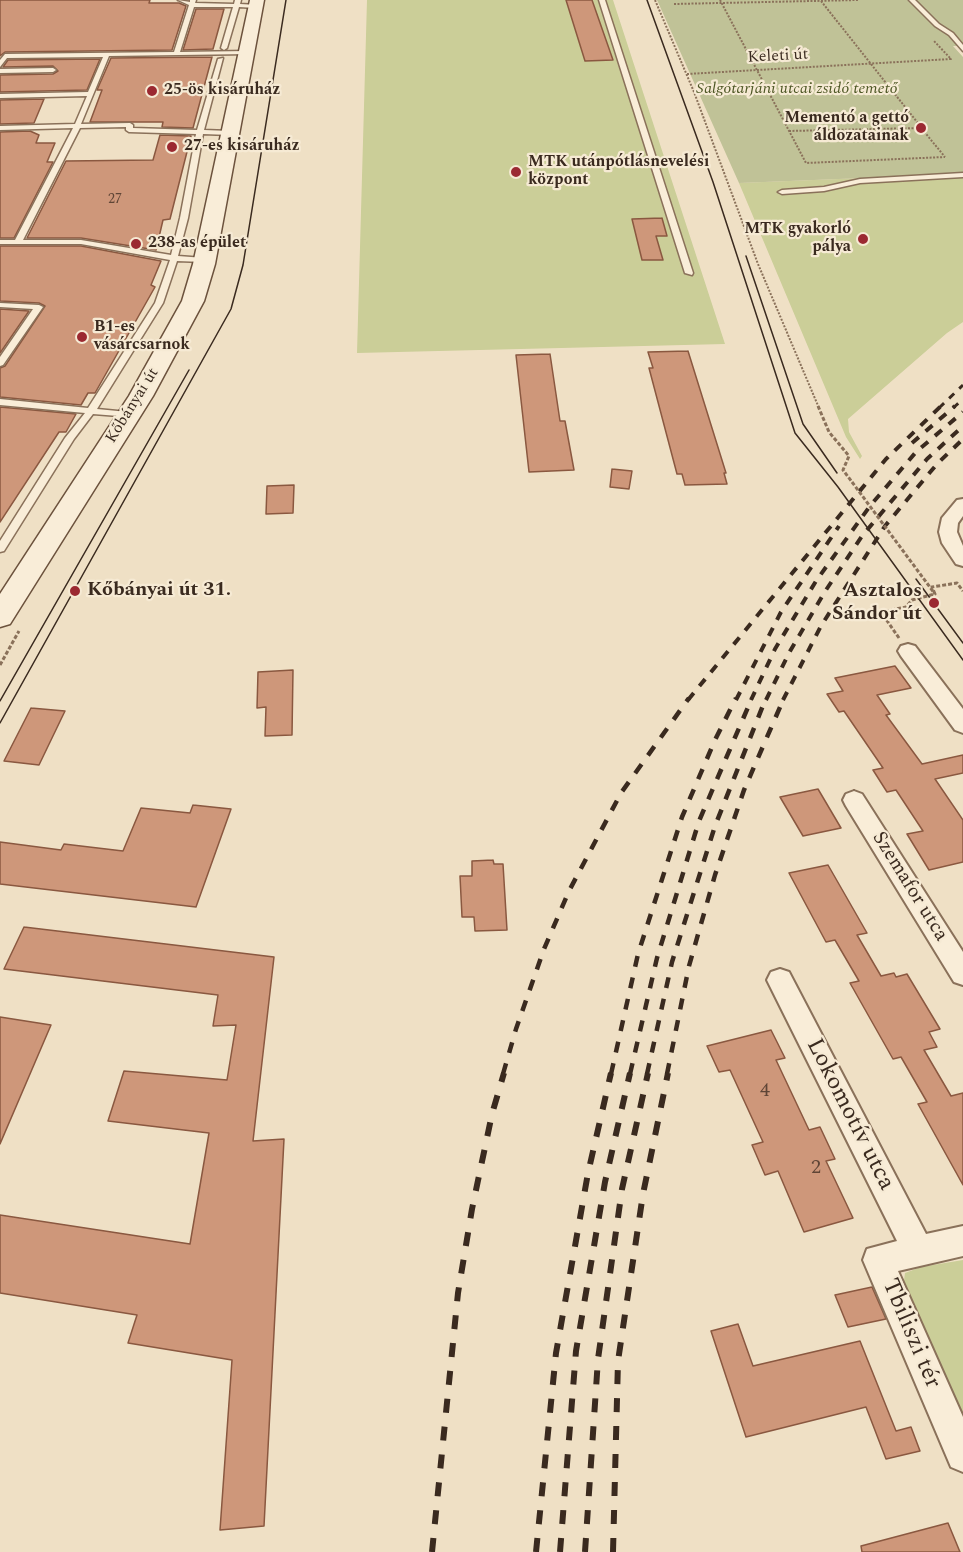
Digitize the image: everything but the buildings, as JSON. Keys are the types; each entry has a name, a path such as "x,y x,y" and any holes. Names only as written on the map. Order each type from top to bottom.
{"main road":[{"name":"Kőbányai út","path":"0,617 128,415 185,318 198,287 256,3"}],"street":[{"path":"963,504 949,522 948,532 951,543 963,560"},
{"path":"908,651 963,725"},
{"name":"Szemafor utca","path":"854,800 963,974"},
{"name":"Lokomotív utca","path":"780,980 918,1250"},
{"name":"Tbiliszi tér","path":"963,1241 878,1260 963,1455"}],"lane":[{"path":"181,0 193,3 256,3"},
{"path":"602,0 689,273"},
{"path":"912,0 937,25 951,34 963,48"},
{"path":"177,53 193,3"},
{"path":"224,48 237,3"},
{"path":"0,64 4,56 247,53"},
{"path":"18,242 77,127 107,55"},
{"path":"0,549 70,438 92,411 159,303 174,258 200,132 221,59"},
{"path":"0,71 53,70"},
{"path":"0,96 92,94"},
{"path":"0,128 130,125 129,130 231,133"},
{"path":"782,192 824,189 860,180 963,175"},
{"path":"0,242 81,242 174,258 205,253"},
{"path":"174,258 205,253"},
{"path":"0,304 39,307 0,363"},
{"path":"0,402 128,415"}],"path":[{"path":"655,0 687,74 758,264 829,432 849,456 843,470 935,594"},
{"path":"721,2 806,163 945,157 821,0"},
{"path":"674,4 858,0"},
{"name":"Keleti út","path":"687,74 951,59 928,34"},
{"path":"789,131 920,128"},
{"path":"935,594 932,587 957,583 963,591"},
{"path":"908,651 880,612 906,607 912,600 935,594"}],"green space":[{"name":"MTK utánpótlásnevelési központ","path":"367,0 613,0 725,344 357,353"},
{"name":"Salgótarjáni utcai zsidó temető","path":"657,0 963,0 963,46 953,46 963,57 963,174 739,183"},
{"path":"963,174 963,322 947,333 848,419 849,432 862,456 860,459 846,437 739,183"},
{"path":"963,1260 963,1428 903,1288 905,1273 921,1267"}],"tram line":[{"path":"0,723 231,309 243,265 286,0"},
{"path":"647,0 713,182 795,433 838,487 963,660"},
{"path":"746,256 803,424 837,473"},
{"path":"0,701 189,370"},
{"path":"916,579 963,643"}],"railway":[{"path":"939,408 963,385"},
{"path":"953,408 963,399"},
{"path":"688,700 886,459 941,406"},
{"path":"912,443 955,406"},
{"path":"751,700 775,649 816,581 870,506 916,452 963,412"},
{"path":"766,700 789,653 824,593 862,536 927,459 963,426"},
{"path":"784,698 821,626 885,526 937,464 963,439"},
{"path":"736,700 781,612 839,526"},
{"path":"503,1074 544,949 569,891 621,793 689,698"},
{"path":"611,1074 638,954 682,817 736,698"},
{"path":"630,1074 657,958 699,821 752,698"},
{"path":"647,1074 672,962 715,826 766,698"},
{"path":"667,1074 689,966 715,875 744,790 784,698"},
{"path":"432,1552 458,1293 472,1209 492,1114 504,1073"},
{"path":"536,1552 556,1353 588,1173 611,1073"},
{"path":"560,1552 576,1351 605,1182 630,1073"},
{"path":"585,1552 598,1359 622,1189 648,1073"},
{"path":"613,1552 618,1361 643,1194 668,1073"}],"place":[{"name":"25-ös kisáruház","path":"152,91"},
{"name":"Mementó a gettó áldozatainak","path":"921,128"},
{"name":"27-es kisáruház","path":"172,147"},
{"name":"MTK utánpótlásnevelési központ","path":"516,172"},
{"name":"MTK gyakorló pálya","path":"863,239"},
{"name":"238-as épület","path":"136,244"},
{"name":"B1-es vásárcsarnok","path":"82,337"},
{"name":"Kőbányai út 31.","path":"75,591"},
{"name":"Asztalos Sándor út","path":"934,603"}]}
